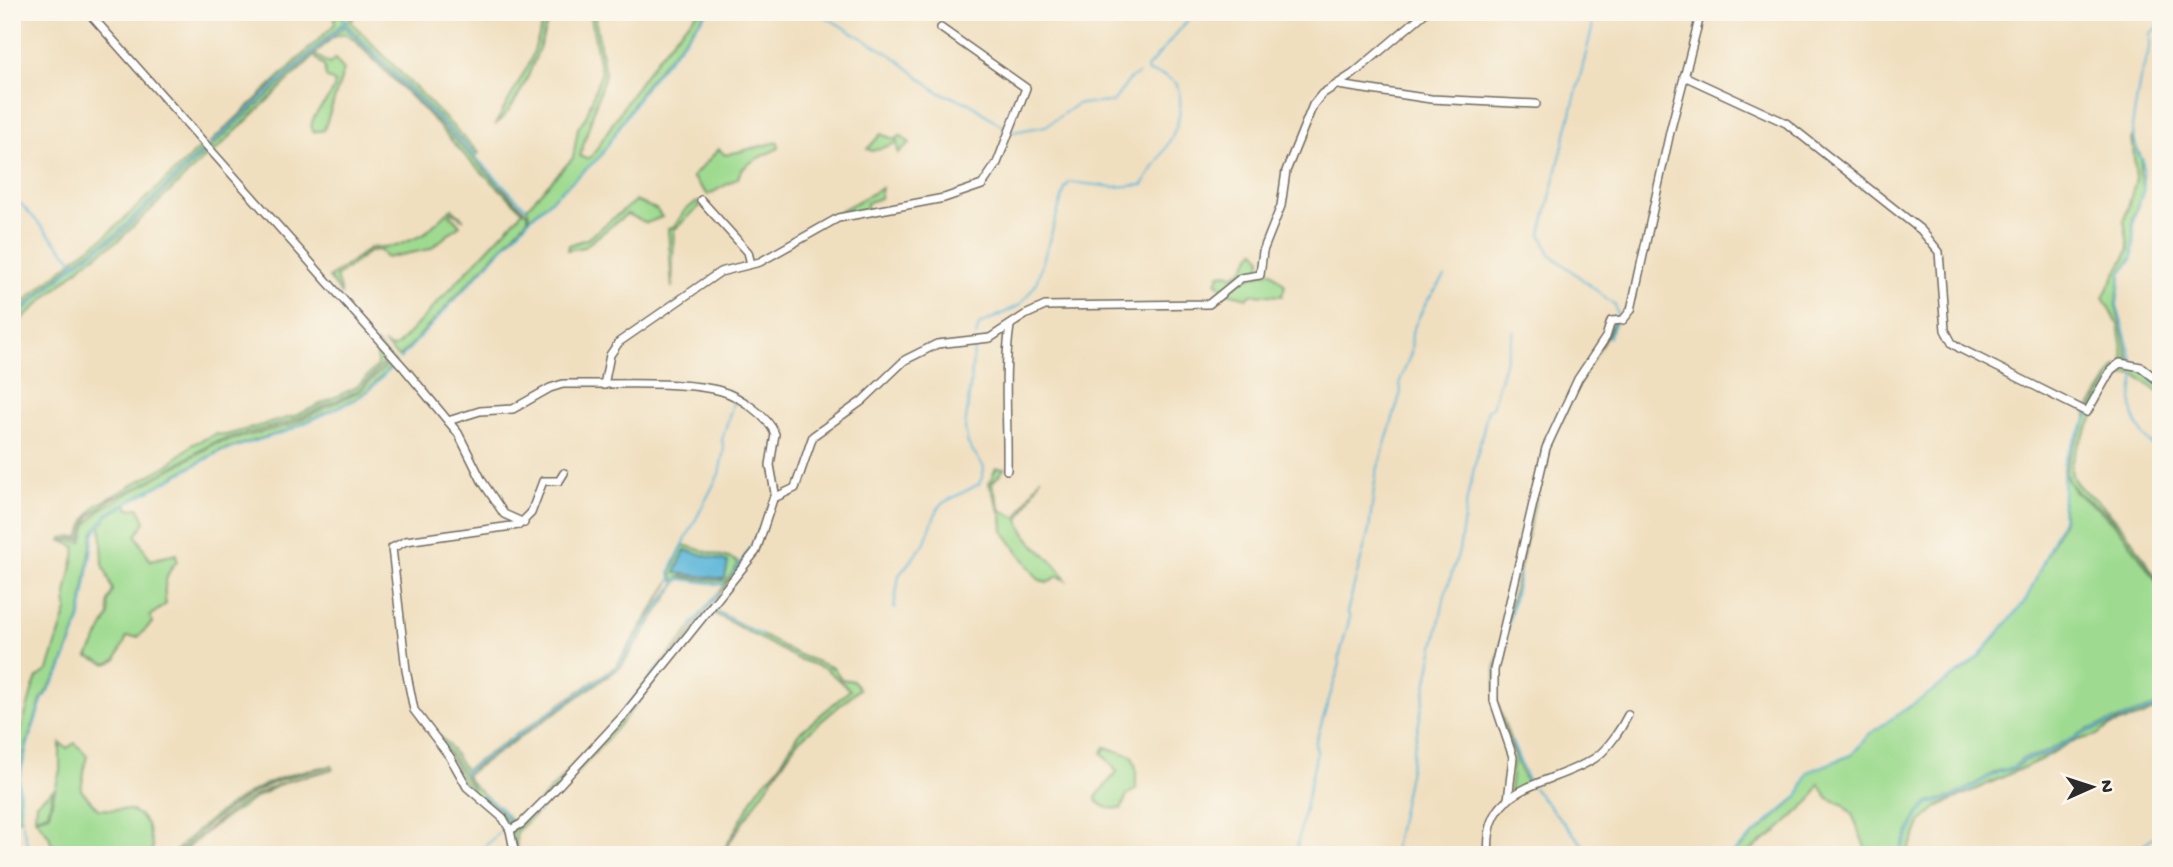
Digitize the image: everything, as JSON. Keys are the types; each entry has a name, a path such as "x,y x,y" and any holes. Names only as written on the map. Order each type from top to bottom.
{"street":[{"path":"88,12 330,282 448,421 504,514 524,523"},
{"path":"774,498 795,488 808,447 817,430 862,401 905,360 937,344 990,338 1045,306 1209,304 1241,278 1260,275 1265,246 1280,206 1286,171 1313,105 1322,94 1338,85 1426,12"},
{"path":"1508,800 1513,757 1496,708 1493,677 1532,502 1546,448 1578,379 1606,337 1611,321 1623,320 1631,310 1701,12"},
{"path":"604,385 610,355 628,335 720,272 766,259 808,232 845,215 957,194 977,187 990,176 1026,88 941,29"},
{"path":"1684,76 1786,123 1921,230 1939,252 1945,330 1952,343 1961,349 2087,412 2111,370 2120,363 2141,367 2161,383"},
{"path":"1338,85 1431,99 1535,104"},
{"path":"701,200 748,252 751,264"},
{"path":"1006,470 1009,387 1006,361 1010,325"},
{"path":"448,421 480,411 513,409 546,390 563,384 604,385 711,389 739,400 774,430 771,465 774,498 756,551 624,715 547,799 521,824 510,830"},
{"path":"515,855 510,830 499,813 467,787 450,757 414,710 391,552 399,542 524,523 531,513 543,481 559,481 564,473"},
{"path":"495,529 504,514"},
{"path":"1489,855 1489,838 1495,810 1531,785 1593,759 1628,715"}],"green space":[{"path":"334,12 344,18 343,23 209,144 335,24"},
{"path":"353,12 357,12 351,22 479,153 476,155 345,23"},
{"path":"547,12 550,12 549,18 528,75 513,104 495,125 530,62"},
{"path":"590,12 594,12 605,74 580,156 586,159 592,156 668,44 699,12 707,12 646,84 600,157 530,218 527,207 573,158 578,128 586,117 601,73"},
{"path":"344,26 528,214 528,219 399,358 383,343 392,348 397,346 523,211 469,160 425,111 354,40 344,34 333,37 315,54 329,64 335,59 344,70 324,130 313,132 313,120 330,96 335,83 326,77 324,66 314,56 214,152 210,148"},
{"path":"881,134 896,140 900,135 910,143 898,153 897,143 872,151 867,149"},
{"path":"2132,136 2142,160 2140,171 2144,189 2133,218 2133,257 2121,273 2116,305 2129,359 2133,363 2124,360 2118,325 2103,297 2129,250 2124,221 2136,179"},
{"path":"778,142 779,148 749,163 738,178 708,195 692,177 719,149 725,155"},
{"path":"203,145 205,148 117,233 76,262 74,259 107,235"},
{"path":"207,150 210,153 119,240 86,262 12,328 12,321 76,264 119,235"},
{"path":"882,188 880,198 867,203 867,209 837,216 840,211"},
{"path":"635,201 656,209 662,217 647,223 627,214 584,247 568,250 569,245 587,239"},
{"path":"697,202 700,206 674,230 672,288 668,229 674,227 685,210"},
{"path":"452,208 464,220 452,212 450,215 460,225 430,249 386,258 380,250 370,251 336,277 342,295 329,278 370,248 396,246 423,235"},
{"path":"1255,250 1261,257 1260,271 1245,275 1226,290 1216,282 1220,274 1229,273 1232,276 1242,270"},
{"path":"72,261 74,263 12,318 12,312"},
{"path":"1271,271 1285,285 1282,296 1253,294 1247,298 1227,293 1241,280"},
{"path":"1614,321 1616,322 1585,372 1547,450 1496,673 1496,699 1523,776 1530,784 1509,798 1514,757 1495,701 1495,670 1547,449 1579,380"},
{"path":"377,344 389,358 359,390 290,422 214,442 141,486 111,499 90,516 81,539 61,538 79,537 87,518 97,505 168,465 193,444 216,434 226,435 295,416 357,387 377,366"},
{"path":"392,360 395,363 355,399 286,431 219,451 107,514 93,534 80,618 60,671 42,698 27,744 18,781 20,819 12,821 12,762 33,688 37,678 48,670 67,610 66,593 76,547 60,540 82,542 87,525 101,509 215,444 290,425 360,391"},
{"path":"2116,366 2141,368 2161,384 2161,395 2135,374 2121,376 2092,420 2071,466 2078,485 2120,524 2161,585 2113,521 2074,489 2067,477 2067,461 2087,419 2087,412"},
{"path":"2065,461 2064,474 2075,492 2103,513 2125,536 2161,588 2161,705 2089,729 2044,753 2022,759 2013,768 1998,771 1952,797 1928,803 1918,814 1897,855 1868,855 1852,814 1844,805 1828,798 1819,784 1811,800 1774,834 1743,855 1731,855 1798,797 1808,772 1852,755 1869,734 1980,656 2026,600 2063,520 2063,465"},
{"path":"996,468 1005,468 992,483 1001,510 1017,518 1041,477 1019,520 1029,538 1055,564 1066,580 1058,576 1047,583 1038,579 1003,531 1002,516 989,484"},
{"path":"771,503 755,549 745,563 726,585 755,543"},
{"path":"127,504 129,509 139,508 145,522 136,535 150,560 176,554 177,561 166,581 166,604 150,616 152,623 138,637 127,637 116,660 107,664 88,657 109,616 108,602 113,590 103,564 101,525 108,515"},
{"path":"683,545 739,563 724,585 680,577 674,581 671,572","holes":["685,550 702,556 723,581 682,576"]},
{"path":"680,578 622,666 466,775 477,789 503,811 509,817 514,825 502,811 512,826 510,827 496,809 472,793 450,757 419,718 448,744 465,770 616,666 671,580 618,666 465,772 463,773 439,737 469,784 474,790 464,775 619,667 655,609"},
{"path":"726,585 676,647 711,602"},
{"path":"712,609 799,655 834,668 841,679 854,681 859,689 797,742 721,855 759,788 778,768 798,734 850,690 826,669 796,658 710,611"},
{"path":"707,614 642,698 594,754 516,832 517,855 511,832 548,799"},
{"path":"676,647 580,765 520,822 608,730"},
{"path":"2161,707 2143,716 2110,726 2097,735 2071,742 2042,759 1937,807 1921,822 1906,855 1899,855 1919,814 1929,804 1952,799 1999,772 2014,769 2023,761 2045,755 2089,731"},
{"path":"60,743 67,748 75,743 87,755 81,790 98,809 130,810 147,824 153,848 149,855 55,855 49,836 35,818 49,814 60,770"},
{"path":"1105,747 1132,756 1136,768 1136,789 1127,795 1121,809 1108,808 1097,802 1096,797 1117,772 1102,753"},
{"path":"333,766 282,779 254,793 225,811 182,850 172,855 207,822 245,795 287,776"},
{"path":"284,783 258,796 213,826 180,855 215,823 232,810 268,789"},
{"path":"53,790 48,813 35,817 36,803"}],"water":[{"path":"685,550 728,562 725,579 675,573"}],"waterway":[{"path":"340,12 345,18 344,24 526,208"},
{"path":"400,359 530,219 600,157 647,85 708,12"},
{"path":"817,12 893,56 938,92 969,103 1007,129"},
{"path":"976,336 979,325 1020,305 1036,284 1065,188 1070,182 1113,187 1143,185 1172,137 1180,111 1176,83 1165,76 1148,72 1147,68 1195,12"},
{"path":"1592,12 1592,29 1541,234 1550,254 1615,305 1618,318"},
{"path":"210,145 344,24"},
{"path":"2133,362 2117,305 2121,273 2133,258 2134,218 2144,189 2143,160 2138,154 2132,127 2140,79 2150,48 2150,33 2161,25"},
{"path":"1013,132 1046,126 1077,104 1113,102 1130,79 1139,74"},
{"path":"12,320 76,264 118,234 206,149"},
{"path":"20,203 76,264"},
{"path":"1295,855 1317,751 1315,744 1340,664 1339,658 1350,617 1347,612 1369,530 1376,474 1401,392 1400,381 1411,353 1412,332 1426,302 1445,277"},
{"path":"1609,338 1615,324"},
{"path":"1393,855 1445,595 1459,551 1467,499 1488,409 1492,407 1514,331"},
{"path":"894,608 899,575 924,544 937,510 943,503 979,484 983,475 984,467 968,444 965,429 975,343"},
{"path":"21,819 19,781 28,744 43,699 61,671 81,618 94,535 107,514 220,452 286,432 355,400 369,391 395,364"},
{"path":"2135,374 2132,401 2135,420 2161,456"},
{"path":"2151,379 2161,388"},
{"path":"672,581 672,566 719,474 724,450 722,440 734,400"},
{"path":"1730,855 1798,796 1808,772 1852,754 1869,734 1961,671 1979,656 2026,600 2062,519 2064,459 2090,414"},
{"path":"733,575 758,535"},
{"path":"1498,670 1520,573"},
{"path":"463,773 618,666 678,579 724,585"},
{"path":"691,626 718,593"},
{"path":"712,610 761,635"},
{"path":"651,675 659,666"},
{"path":"625,708 637,693"},
{"path":"1898,855 1919,814 1928,804 1952,798 1999,772 2014,768 2022,760 2045,754 2089,730 2161,706"},
{"path":"1512,742 1529,783"},
{"path":"536,813 571,777"},
{"path":"1533,788 1592,855"},
{"path":"483,796 501,808 509,821"},
{"path":"22,822 30,855"},
{"path":"476,855 505,827"},
{"path":"2127,855 2161,832"}]}
